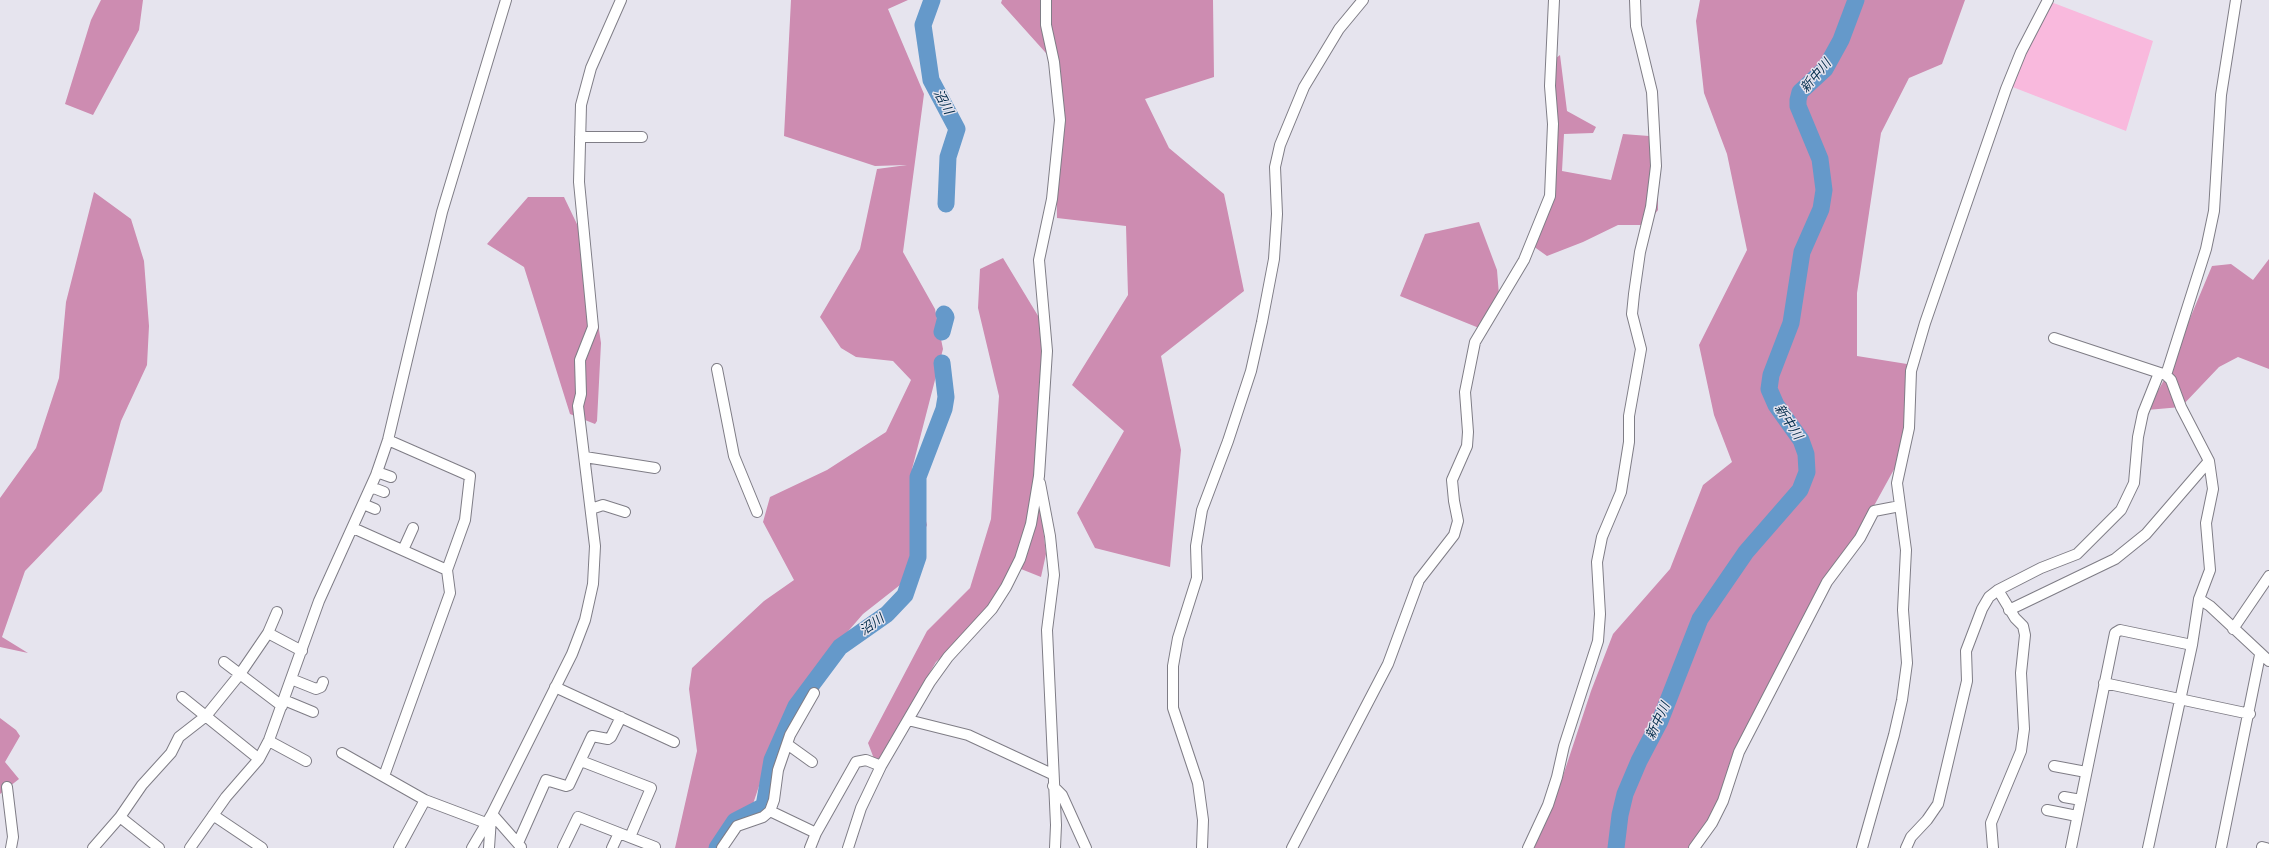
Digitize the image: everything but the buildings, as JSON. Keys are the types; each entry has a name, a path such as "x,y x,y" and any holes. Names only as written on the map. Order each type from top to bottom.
{"street":[{"path":"190,848 213,816 259,759 269,741 319,601 364,504 377,472 388,440 442,212 506,0"},
{"path":"472,848 490,818 572,654 585,620 593,584 596,546 578,406 581,394 580,360 593,327 579,182 580,137 582,105 591,68 621,0"},
{"path":"848,848 861,808 881,766 930,682 948,657 992,609 1006,587 1020,559 1031,524 1039,476 1047,350 1039,260 1052,199 1060,120 1054,62 1046,25 1046,0"},
{"path":"1202,848 1203,820 1198,782 1173,708 1173,673 1178,638 1197,578 1196,546 1202,510 1251,371 1262,322 1274,259 1277,214 1275,168 1280,145 1304,87 1339,29 1363,0"},
{"path":"1292,848 1388,664 1419,580 1454,535 1458,521 1452,480 1467,446 1468,432 1465,392 1475,342 1524,260 1550,196 1553,124 1550,86 1554,0"},
{"path":"1528,848 1550,798 1564,746 1598,641 1600,614 1597,562 1602,537 1621,492 1629,442 1629,416 1641,349 1632,314 1640,252 1651,207 1656,166 1652,92 1636,26 1635,0"},
{"path":"1862,848 1894,735 1902,700 1907,664 1903,610 1906,550 1897,483 1909,428 1913,364 1925,323 2006,89 2021,52 2048,0"},
{"path":"1906,848 1911,837 1927,820 1938,804 1967,681 1966,651 1982,608 1989,597 1998,590 2041,568 2077,554 2121,510 2134,483 2138,437 2143,413 2163,374 2206,249 2214,211 2221,95 2236,0"},
{"path":"580,137 642,137"},
{"path":"2054,338 2163,374 2171,380 2181,407 2209,461 2213,489 2206,523 2210,570 2198,599 2192,645 2148,848"},
{"path":"717,368 734,456 757,512"},
{"path":"384,776 450,592 447,570 465,520 470,476 388,440"},
{"path":"585,457 655,468"},
{"path":"2009,610 2115,559 2146,534 2209,461"},
{"path":"377,472 391,476"},
{"path":"1039,476 1050,536 1054,575 1047,630 1055,848"},
{"path":"371,487 384,492"},
{"path":"364,504 375,509"},
{"path":"591,509 603,505 625,512"},
{"path":"1694,848 1712,823 1723,801 1739,752 1827,582 1860,538 1874,511 1900,506"},
{"path":"353,528 447,570"},
{"path":"403,550 413,528"},
{"path":"2233,629 2269,576"},
{"path":"1993,848 1991,823 2021,751 2024,729 2021,673 2025,635 2023,626 2009,610 1998,590"},
{"path":"2198,599 2210,606 2260,655 2269,661"},
{"path":"93,848 120,818 142,785 171,753 179,737 206,716 240,674 268,633 277,612"},
{"path":"2071,848 2115,633 2120,630 2192,645"},
{"path":"268,633 302,651"},
{"path":"2221,848 2250,714 2260,655"},
{"path":"224,662 283,703 313,712"},
{"path":"291,679 316,689 321,687 323,682"},
{"path":"2104,683 2250,714"},
{"path":"555,687 674,742"},
{"path":"722,848 737,826 762,817 770,811 774,800 778,770 787,744 814,693"},
{"path":"182,696 259,759"},
{"path":"342,753 425,800 490,818 520,846 546,780 566,786 569,785 592,736 608,739 621,717"},
{"path":"908,720 968,735 1052,774"},
{"path":"269,741 306,761"},
{"path":"787,744 812,762"},
{"path":"810,848 816,833 856,762 866,760 881,766"},
{"path":"581,761 651,788 630,837"},
{"path":"2054,766 2086,772"},
{"path":"1053,786 1062,795 1086,848"},
{"path":"7,787 12,837 11,848"},
{"path":"2064,797 2081,800"},
{"path":"399,848 425,800"},
{"path":"2047,810 2077,816"},
{"path":"770,811 816,833"},
{"path":"213,816 262,848"},
{"path":"563,848 578,817 656,847"},
{"path":"120,818 159,848"},
{"path":"489,848 490,818"},
{"path":"612,848 619,833"}],"shaded area":[{"path":"101,0 143,0 139,30 93,115 65,104 91,20"},
{"path":"791,0 908,0 888,9 924,94 903,252 935,309 943,349 912,469 927,525 900,585 863,614 805,681 761,780 752,807 709,848 675,848 697,751 689,689 692,668 764,601 794,580 763,522 770,497 827,470 886,432 911,380 893,361 856,357 841,348 820,317 860,249 877,169 907,165 875,166 784,136"},
{"path":"1002,0 1213,0 1214,77 1145,99 1169,148 1224,194 1244,291 1161,356 1181,450 1170,567 1095,548 1077,513 1124,431 1072,385 1128,295 1126,226 1057,218 1054,62 1001,3"},
{"path":"1700,0 1965,0 1942,64 1909,78 1881,133 1857,293 1857,356 1907,364 1903,453 1742,746 1723,801 1690,848 1531,848 1555,800 1591,691 1613,634 1670,569 1703,485 1732,462 1714,415 1699,345 1747,250 1727,154 1704,93 1696,21"},
{"path":"2051,2 2153,41 2126,131 2010,86"},
{"path":"1560,55 1567,111 1596,127 1593,133 1564,134 1562,171 1611,180 1623,134 1649,136 1658,155 1658,210 1646,225 1618,225 1583,242 1547,256 1533,246 1550,196 1551,62"},
{"path":"94,192 131,219 144,261 149,326 147,365 121,421 102,491 25,571 2,637 28,653 0,647 0,498 36,448 59,378 66,302"},
{"path":"528,197 564,197 586,243 601,343 597,421 595,424 570,414 524,267 487,244"},
{"path":"1479,222 1497,270 1499,295 1479,328 1400,296 1425,234"},
{"path":"1003,258 1046,329 1038,482 1046,554 1041,577 1016,567 1000,605 936,662 876,764 868,743 927,631 970,588 991,519 999,396 978,308 980,269"},
{"path":"2269,259 2269,369 2238,357 2219,367 2181,407 2147,410 2164,380 2212,266 2231,264 2253,280"},
{"path":"0,718 16,730 20,736 5,762 19,779 0,794"}],"waterway":[{"name":"沼川","path":"932,0 923,25 931,80 957,129 948,157 946,204"},
{"name":"新中川","path":"1616,848 1620,815 1625,794 1639,761 1660,721 1700,619 1746,552 1800,490 1807,472 1806,454 1801,440 1776,405 1769,389 1771,375 1791,323 1802,252 1821,209 1824,190 1820,159 1798,106 1798,100 1800,92 1825,69 1841,40 1856,0"},
{"name":"沼川","path":"942,332 946,317 944,314"},
{"name":"沼川","path":"717,848 735,821 764,806 772,760 796,706 840,647 887,614 905,595 918,557 918,477 944,409 946,397 942,363"}]}
